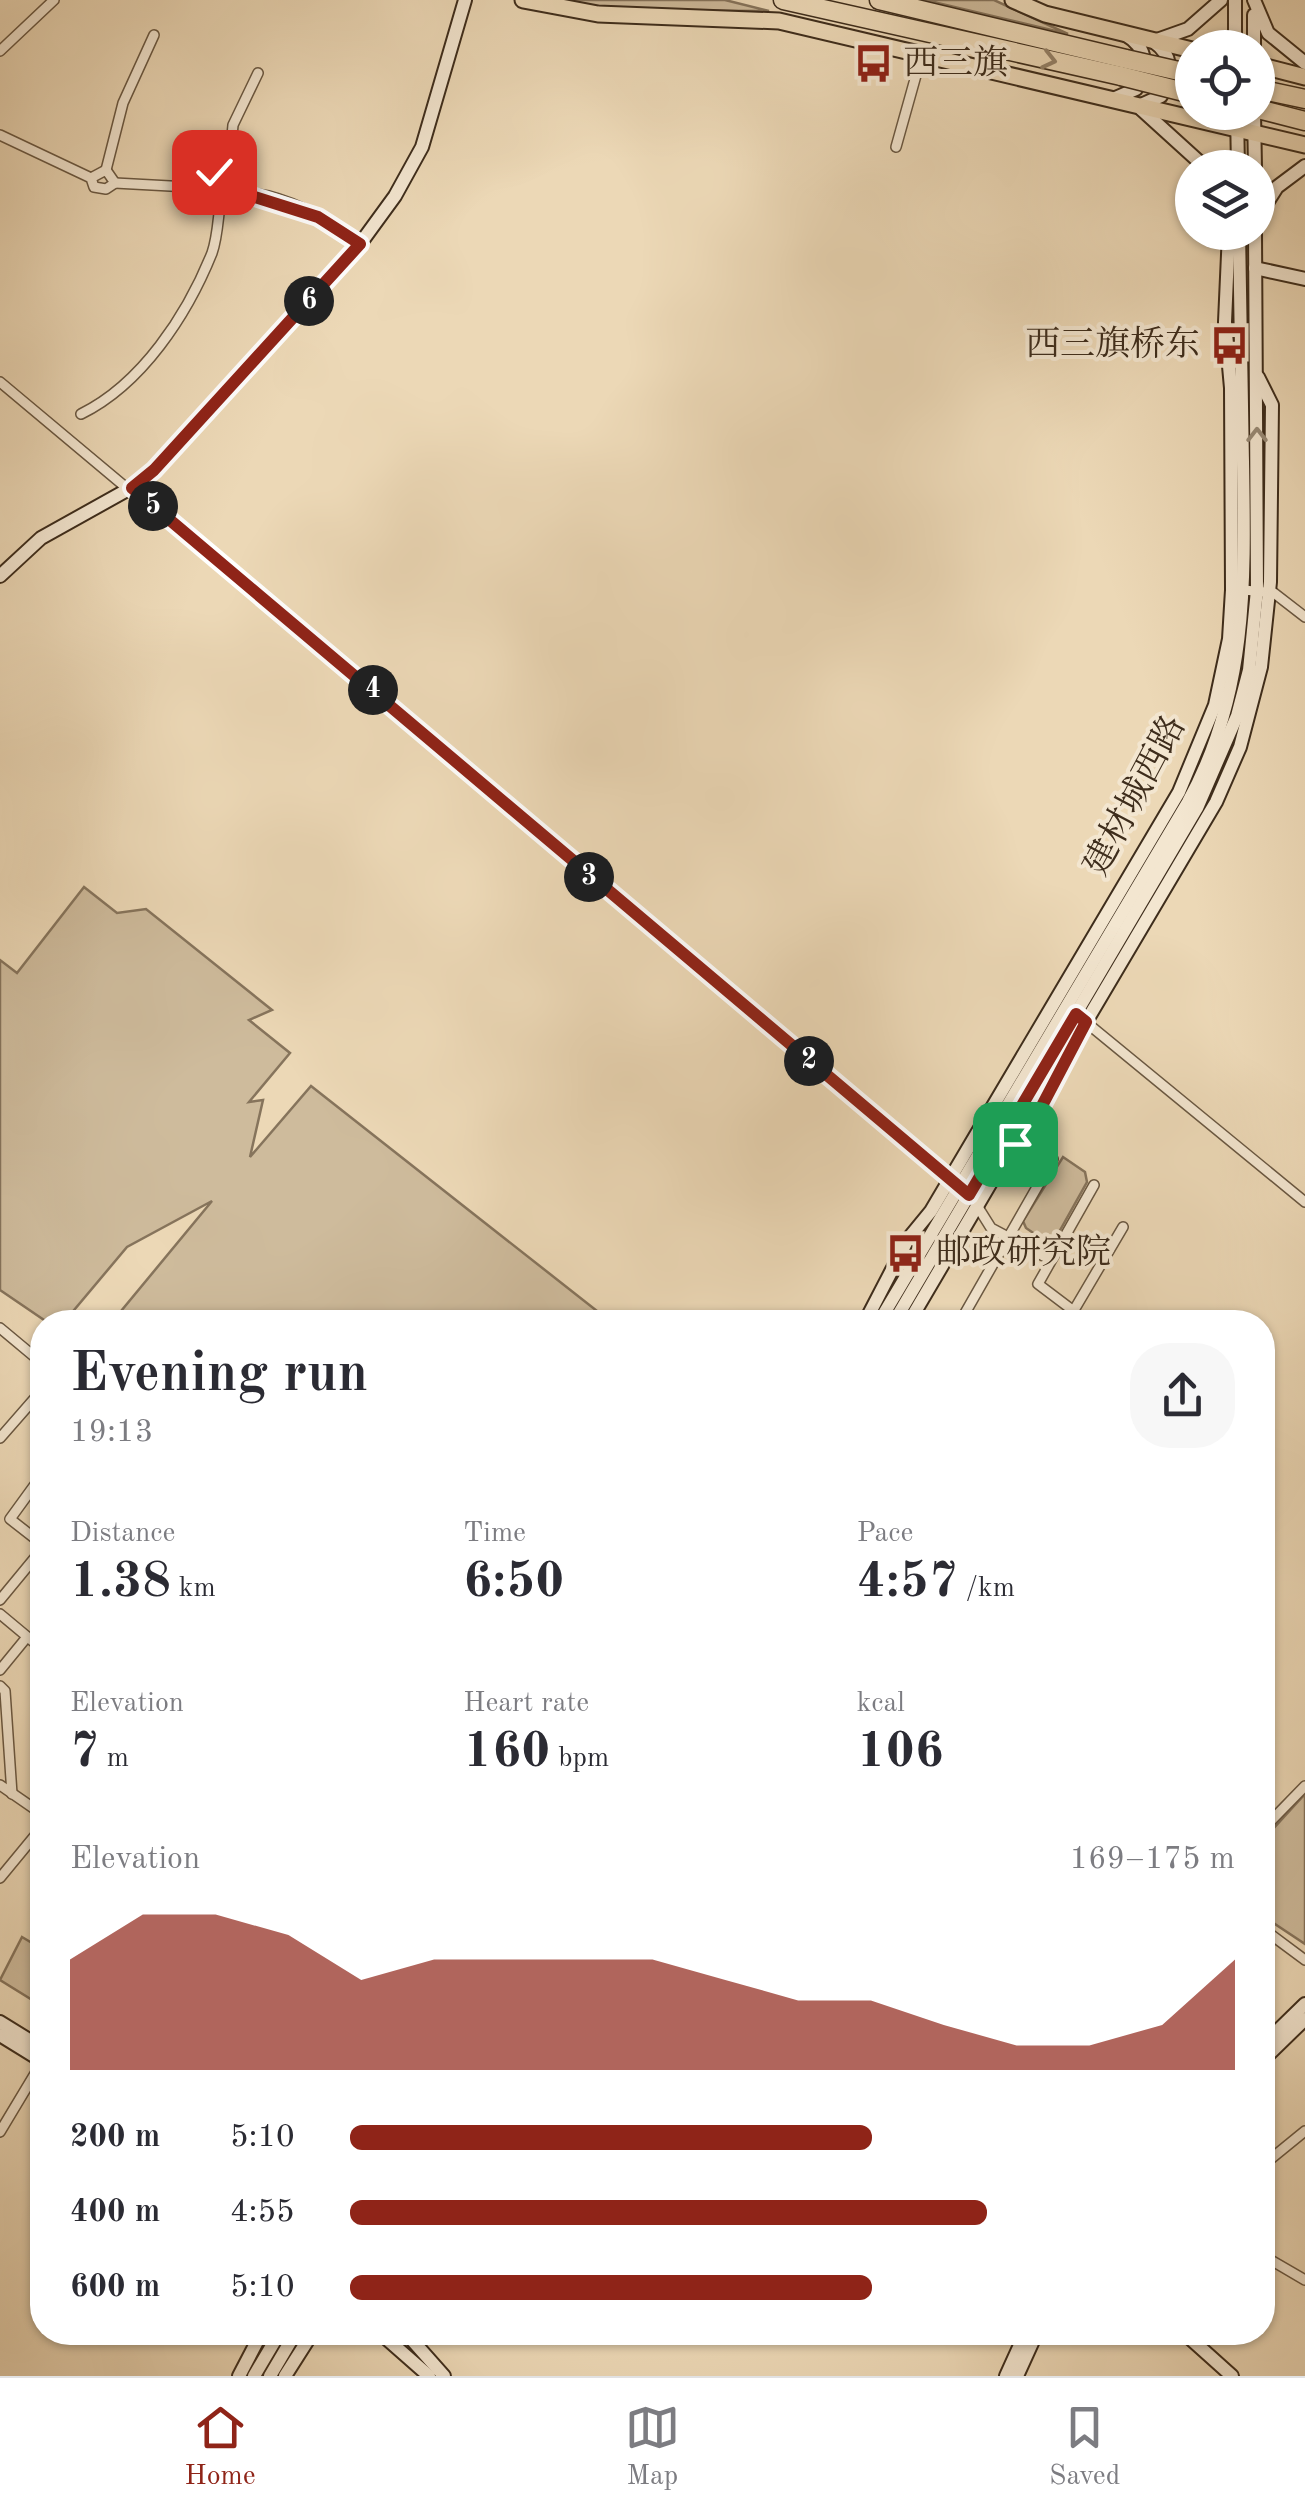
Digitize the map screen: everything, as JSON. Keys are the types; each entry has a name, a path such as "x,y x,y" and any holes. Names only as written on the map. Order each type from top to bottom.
{"highway":[{"path":"783,0 1124,68 1175,72"},
{"path":"879,0 1124,68 1175,88"},
{"path":"1275,93 1305,100"},
{"path":"1275,114 1305,120"}],"main road":[{"path":"0,576 41,538 132,488 154,470 360,244 396,196 429,132 466,0"},
{"path":"523,0 598,14 768,20 1175,111"},
{"path":"1013,0 1045,14 1175,46"},
{"path":"1147,39 1166,38 1188,28 1221,0"},
{"path":"1235,0 1236,30"},
{"path":"1254,0 1254,30"},
{"path":"1254,0 1268,33 1305,63"},
{"path":"1122,33 1140,45 1145,62 1136,90 1124,102"},
{"path":"1124,102 1161,96 1170,68 1165,51 1147,39"},
{"path":"1275,70 1305,77"},
{"path":"1124,102 1154,118 1187,150"},
{"path":"1250,130 1305,145"},
{"path":"1254,130 1254,150"},
{"path":"1275,190 1305,166"},
{"name":"建材城西路","path":"900,1310 1179,792 1215,706 1228,640 1232,590 1231,388 1225,322 1228,250"},
{"name":"建材城西路","path":"913,1310 964,1191 1208,763 1235,677 1257,590 1239,250"},
{"name":"建材城西路","path":"887,1310 1081,1018 1214,777 1245,686 1257,590 1256,250"},
{"path":"1256,268 1305,279"},
{"name":"建材城西路","path":"870,1310 892,1265 964,1191"},
{"path":"1275,2033 1305,2004"},
{"path":"1275,2048 1305,2019"},
{"path":"0,2022 30,2041"},
{"path":"0,2035 30,2054"},
{"path":"240,2376 256,2345"},
{"path":"254,2376 272,2345"},
{"path":"270,2376 288,2345"},
{"path":"285,2376 305,2345"},
{"path":"394,2345 429,2376"},
{"path":"417,2345 444,2376"},
{"path":"1006,2376 1020,2345"},
{"path":"1017,2376 1031,2345"},
{"path":"1197,2345 1232,2376"}],"street":[{"path":"0,51 54,0"},
{"path":"91,178 106,170 123,103 154,35"},
{"path":"896,148 922,54"},
{"path":"239,192 242,183 228,168 233,125 258,73"},
{"path":"0,135 91,178 94,186 106,189 115,182 207,188 221,198"},
{"path":"207,188 214,172 228,168"},
{"path":"106,170 115,182"},
{"path":"221,198 239,192 318,217 360,244"},
{"path":"80,414 100,404 148,360 176,322 214,250 221,198"},
{"path":"0,382 492,789 518,819 964,1191 992,1228 1051,1260"},
{"path":"1257,590 1305,617"},
{"path":"1081,1018 1305,1202"},
{"path":"967,1310 1053,1159"},
{"path":"1072,1310 1038,1284 1094,1185"},
{"path":"1076,1310 1123,1228"},
{"path":"0,1328 30,1353"},
{"path":"0,1438 30,1404"},
{"path":"30,1492 10,1519 30,1536"},
{"path":"0,1600 30,1562"},
{"path":"0,1614 28,1636 0,1670"},
{"path":"0,1686 6,1691 12,1794"},
{"path":"0,1786 30,1806"},
{"path":"1275,1817 1305,1786"},
{"path":"0,1878 30,1842"},
{"path":"1275,1938 1305,1960"},
{"path":"0,2132 30,2081"},
{"path":"1275,2155 1305,2131"},
{"path":"1275,2263 1305,2280"}],"shaded area":[{"path":"547,0 725,0 769,11 618,10"},
{"path":"925,0 994,0 1068,34"},
{"path":"84,887 117,913 146,909 272,1010 249,1020 290,1053 249,1102 263,1100 250,1157 311,1086 596,1310 122,1310 212,1201 127,1247 74,1310 30,1310 0,1290 0,960 17,973"},
{"path":"1063,1157 1085,1172 1087,1182 1054,1241 1048,1243 1026,1228 1023,1221"},
{"path":"1305,1794 1305,1944 1275,1924 1275,1827"},
{"path":"22,1937 30,1942 30,1999 0,1980"}],"place":[{"name":"西三旗","path":"873,64"},
{"name":"西三旗桥东","path":"1230,345"},
{"name":"邮政研究院","path":"906,1253"}],"route":[{"path":"214,172 228,168 237,173 242,183 239,192 265,197 318,217 360,244 145,480 132,488 492,789 528,827 969,1195 1076,1014 1086,1022 1034,1121 1015,1144"}]}
